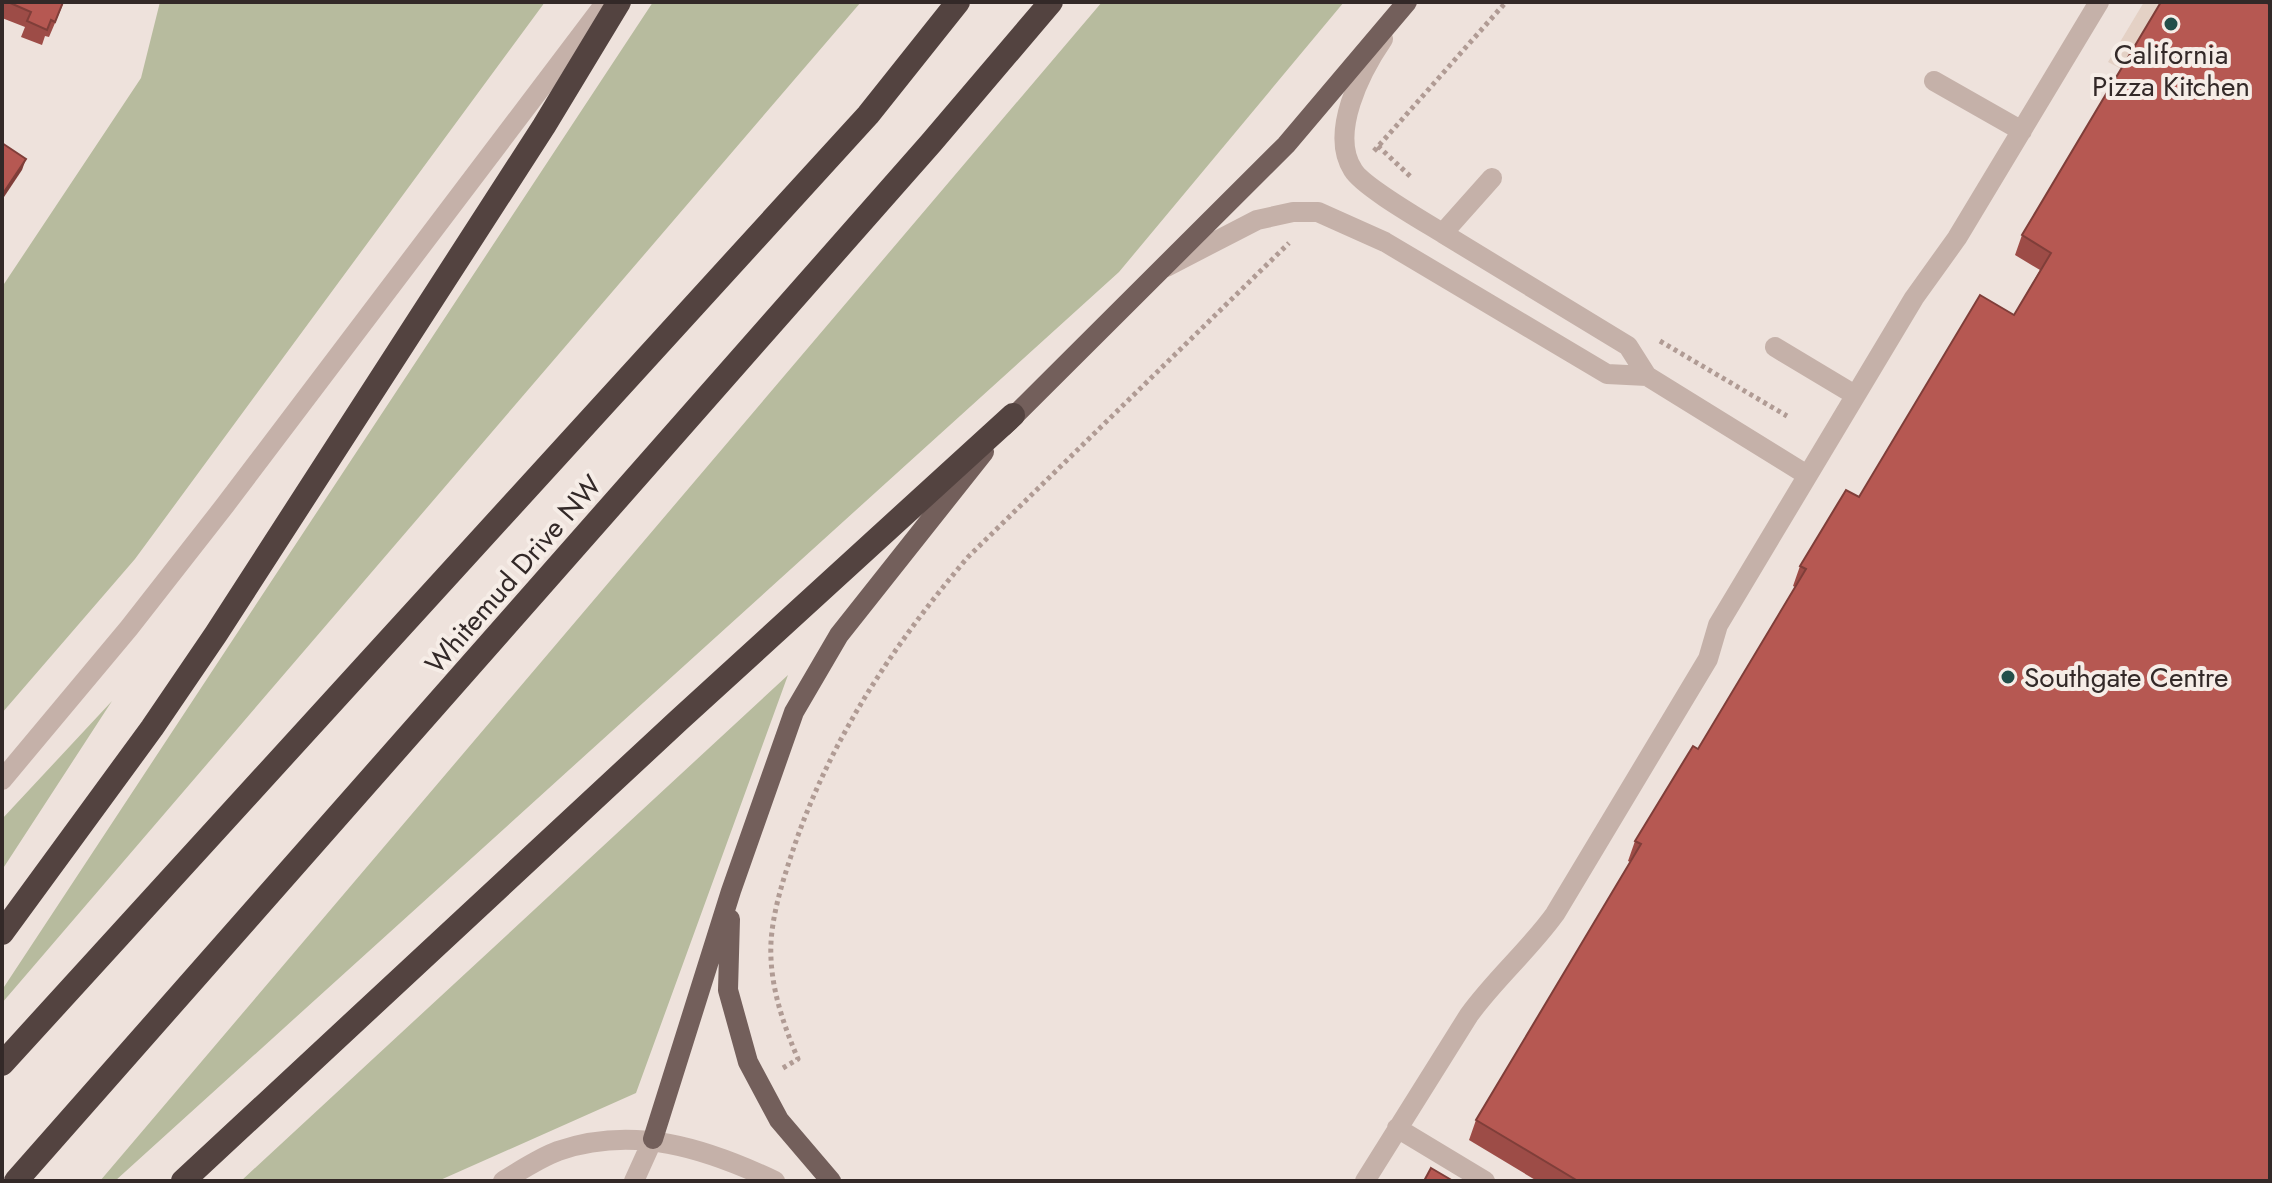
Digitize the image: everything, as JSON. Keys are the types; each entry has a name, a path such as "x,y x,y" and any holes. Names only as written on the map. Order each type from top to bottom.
{"highway":[{"path":"2,933 152,728 216,634 544,126 619,2"},
{"name":"Whitemud Drive NW","path":"2,1064 868,115 958,2"},
{"name":"Whitemud Drive NW","path":"16,1181 921,155 1051,2"},
{"path":"183,1181 1013,415"}],"main road":[{"path":"653,1139 731,891 794,712 839,635 1013,415 1286,145 1408,2"},
{"path":"731,891 728,990 740,1040 756,1082 779,1120 831,1181"}],"street":[{"path":"2,780 178,566 606,2"},
{"path":"1408,2 1375,51 1345,120 1346,151 1354,172 1403,209 1628,346 1647,376 1807,475"},
{"path":"1365,1181 1487,990 1526,951 1555,914 1708,659 1718,625 1807,475 1914,298 1957,238 2099,2"},
{"path":"1934,81 2022,131"},
{"path":"1443,233 1492,178"},
{"path":"1158,271 1257,220 1293,212 1318,212 1385,242 1607,374 1647,376"},
{"path":"1775,347 1855,395"},
{"path":"1397,1128 1485,1181"},
{"path":"634,1181 653,1139"},
{"path":"503,1181 557,1152 598,1143 653,1139 729,1161 775,1181"}],"path":[{"path":"1369,156 1506,2"},
{"path":"774,1073 798,1059 783,1025 774,990 771,941 782,881 804,817 838,742 883,666 968,557 1296,236"}],"green space":[{"path":"160,2 545,2 135,559 2,713 2,287 141,78"},
{"path":"653,2 861,2 2,1003 2,990"},
{"path":"1102,2 1344,2 1119,272 115,1181 100,1181"},
{"path":"788,675 636,1093 438,1181 241,1181"},
{"path":"112,701 2,870 2,819"}],"shaded area":[{"path":"2144,2 2164,2 2125,71 2108,62"}],"building":[{"path":"8,2 63,2 55,22 51,20 47,30 27,21 31,12"},
{"name":"Southgate Centre","path":"2161,2 2265,2 2270,5 2270,1181 1578,1181 1476,1120 1641,844 1635,841 1693,746 1698,749 1806,569 1800,566 1846,490 1859,497 1980,295 2014,315 2051,253 2022,235"},
{"path":"2,143 26,159 2,195"},
{"path":"1431,1168 1453,1181 1424,1181"}],"place":[{"name":"California Pizza Kitchen","path":"2171,24"},
{"name":"Southgate Centre","path":"2008,677"}]}
